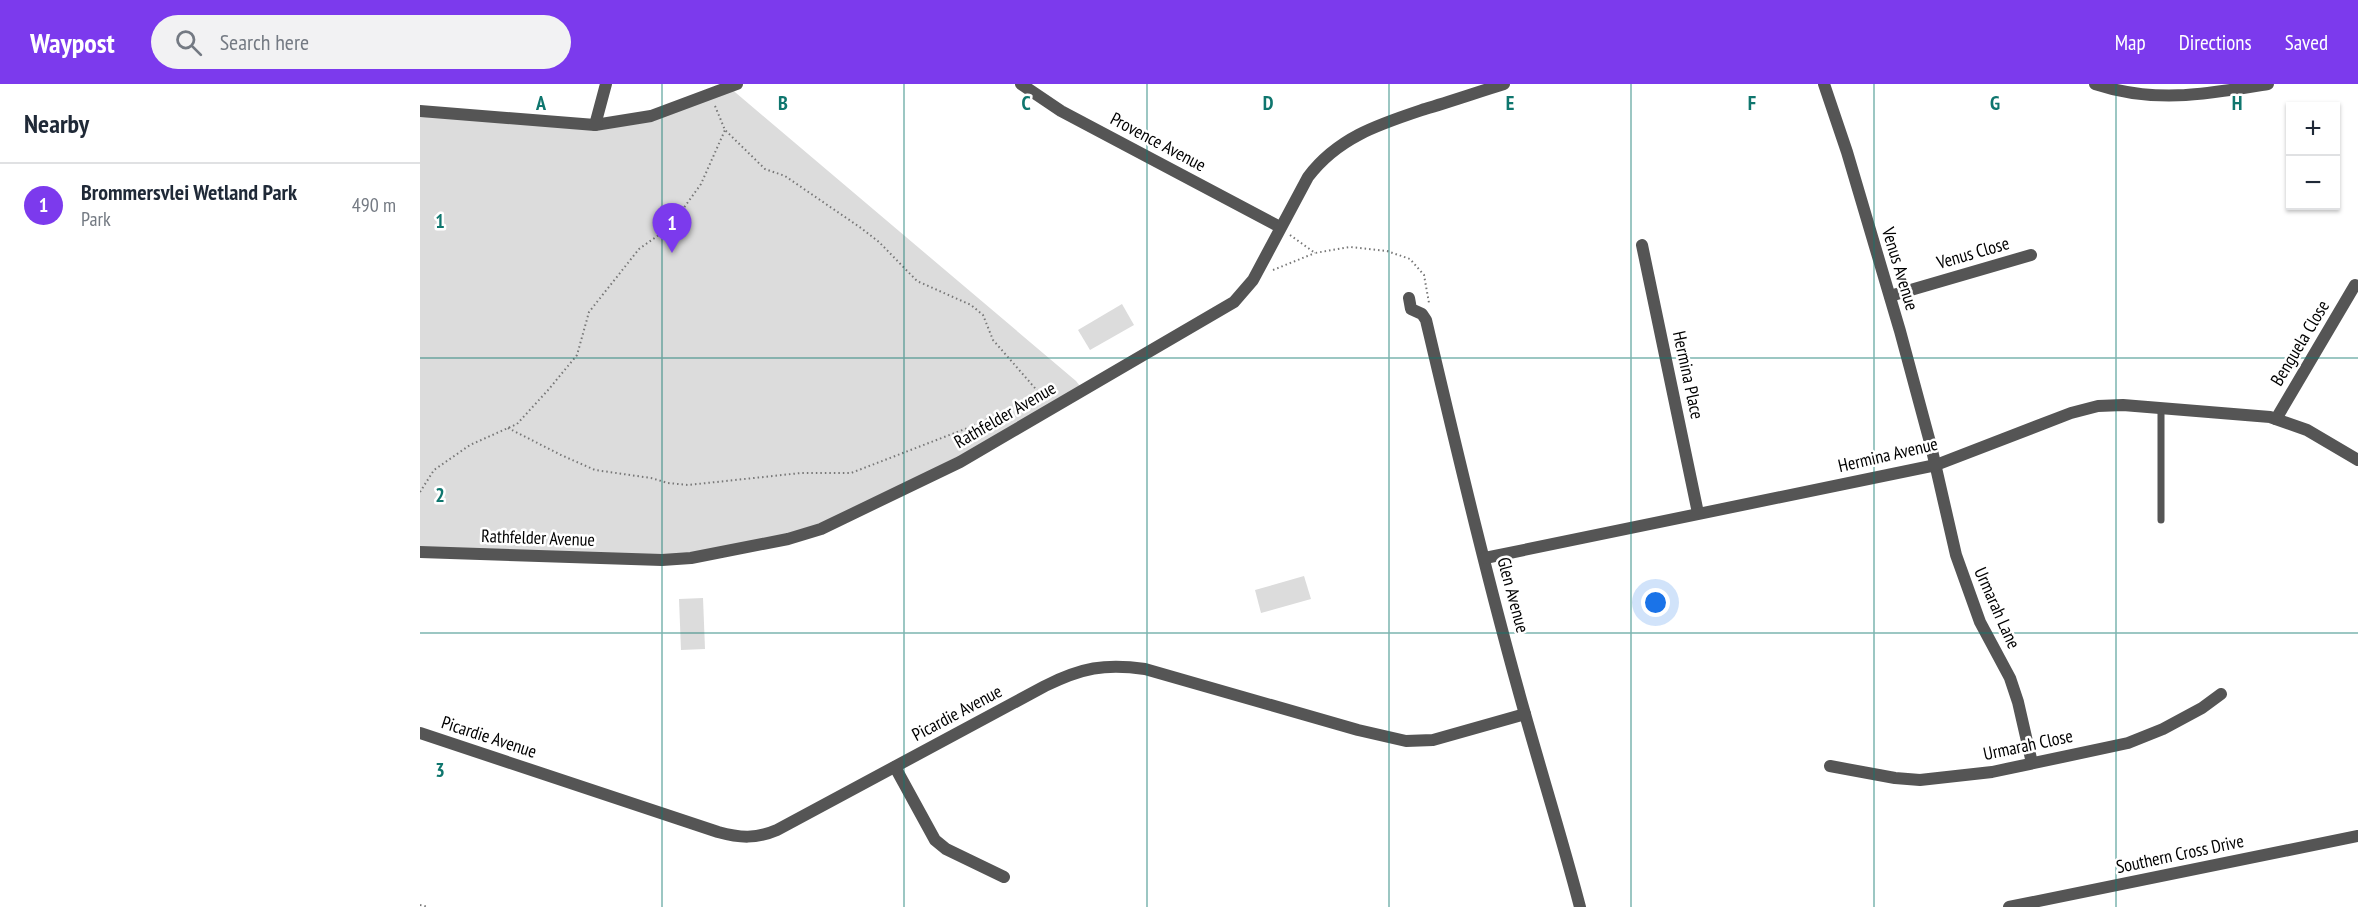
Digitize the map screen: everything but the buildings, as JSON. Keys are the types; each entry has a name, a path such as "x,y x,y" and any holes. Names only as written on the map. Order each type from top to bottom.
{"street":[{"path":"596,125 606,84"},
{"path":"420,111 596,125 651,116 736,84"},
{"name":"Provence Avenue","path":"1021,84 1061,111 1280,227"},
{"name":"Rathfelder Avenue","path":"420,552 662,560 690,558 804,536 949,467 1234,302 1256,274 1280,227 1314,170 1330,152 1341,144 1388,122 1504,84"},
{"name":"Venus Avenue","path":"1824,84 1890,296 1936,465"},
{"path":"2095,84 2144,95 2180,97 2268,84"},
{"name":"Hermina Place","path":"1642,245 1698,513"},
{"name":"Venus Close","path":"1890,296 2031,255"},
{"name":"Benguela Close","path":"2276,419 2355,285"},
{"name":"Glen Avenue","path":"1409,298 1411,309 1424,316 1525,714 1555,812 1580,907"},
{"name":"Hermina Avenue","path":"1485,558 1936,465 2071,413 2098,405 2161,408 2276,419 2307,430 2358,460"},
{"name":"Urmarah Lane","path":"1936,465 1956,555 1966,588 1980,622 2010,678 2032,763"},
{"name":"Picardie Avenue","path":"420,733 742,838 760,836 777,830 1063,677 1104,666 1145,669 1358,730 1406,741 1433,740 1525,714"},
{"name":"Urmarah Close","path":"1830,766 1895,778 1926,780 1974,775 2128,743 2163,729 2202,708 2221,694"},
{"path":"895,766 935,840 946,849 1004,877"},
{"name":"Southern Cross Drive","path":"2009,907 2358,836"}],"lane":[{"path":"2161,408 2161,520"}],"path":[{"path":"712,94 725,130 765,169 785,176 879,242 917,281 971,305 983,315 993,340 1053,408"},
{"path":"420,492 434,470 470,445 517,424 577,355 589,312 639,249 670,227 701,184 725,130"},
{"path":"1280,227 1315,253"},
{"path":"1256,274 1315,253 1350,247 1387,251 1410,259 1424,275 1429,290 1429,306 1424,316"},
{"path":"508,428 596,470 688,485 801,473 851,473 1042,396"},
{"path":"420,905 428,907"}],"shaded area":[{"path":"729,87 1076,381 1083,390 821,529 691,558 420,552 420,111 595,125 636,120"},
{"path":"1122,304 1134,325 1090,350 1078,330"},
{"path":"1304,576 1311,599 1261,613 1255,590"},
{"path":"703,598 705,649 681,650 679,599"}],"place":[{"name":"Brommersvlei Wetland Park","path":"672,253"}]}
